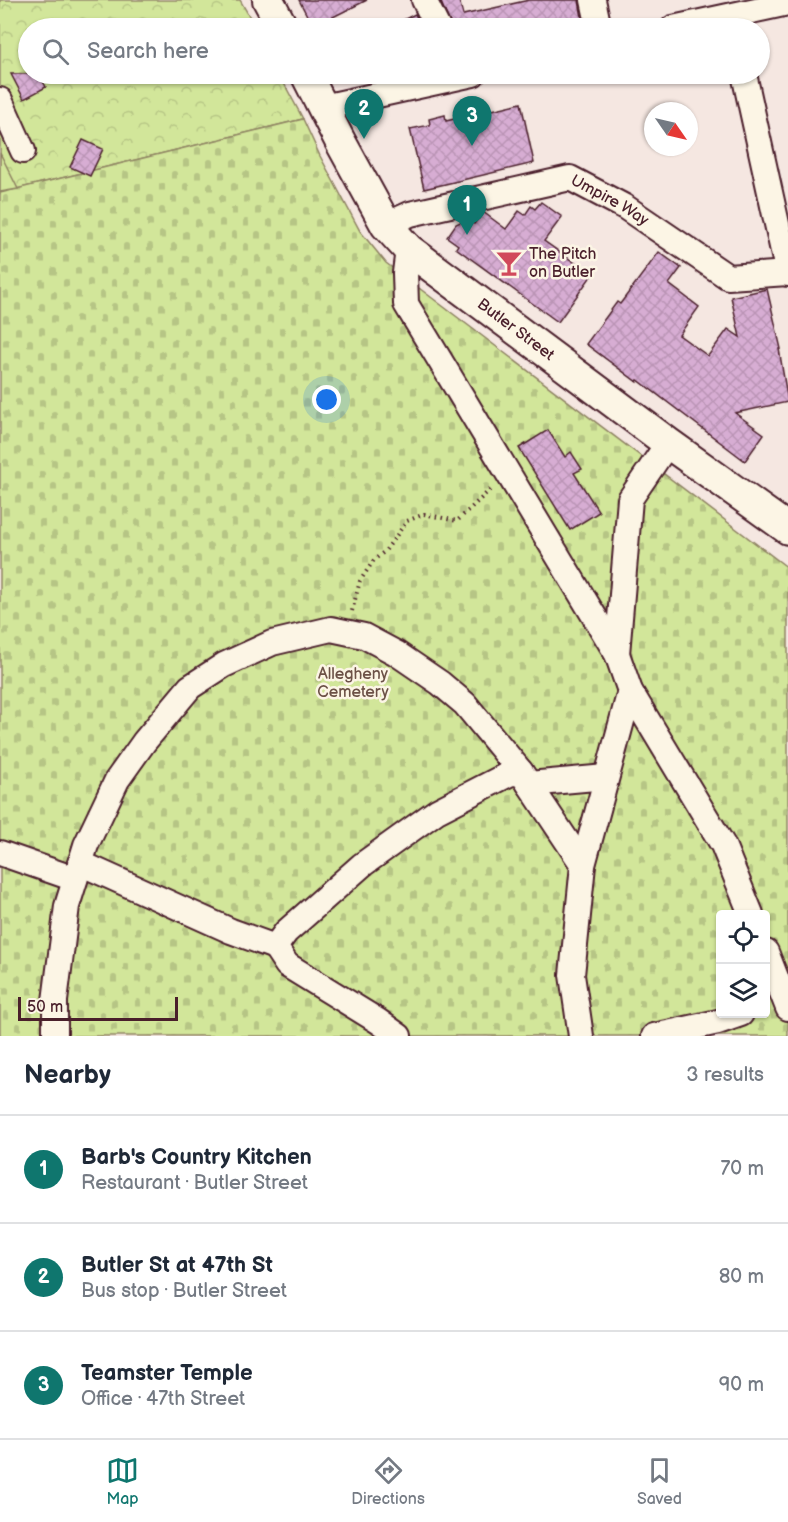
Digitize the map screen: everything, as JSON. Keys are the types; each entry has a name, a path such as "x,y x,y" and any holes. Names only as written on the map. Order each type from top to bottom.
{"main road":[{"path":"268,0 278,18"},
{"name":"Butler Street","path":"311,84 386,225 408,249 668,443 788,529"}],"street":[{"path":"424,0 433,18"},
{"path":"592,0 596,18"},
{"path":"731,15 788,3"},
{"path":"323,107 422,84"},
{"path":"747,84 780,197 788,274"},
{"path":"0,100 23,151"},
{"name":"Umpire Way","path":"386,225 410,214 570,178 625,207 729,277 788,274"},
{"path":"408,249 405,273 406,304 617,654 630,691 723,845 749,910"},
{"path":"617,654 630,499 668,443"},
{"path":"55,1036 56,1001 66,906 86,845 117,780 144,742 190,687 224,665 272,643 331,629 364,636 396,653 440,682 465,704 525,778 583,864"},
{"path":"581,1036 572,975 583,864 630,691"},
{"path":"275,947 286,932 362,865 437,811 509,774 525,778 606,777"},
{"path":"0,854 78,871 275,947 287,965 399,1036"},
{"path":"769,964 781,1002"},
{"path":"654,1036 730,1018"}],"path":[{"path":"349,633 360,581 374,560 385,551 407,521 424,514 458,521 483,495"}],"green space":[{"path":"0,0 240,0 250,18 18,18 18,84 284,84 303,119 0,193"},
{"name":"Allegheny Cemetery","path":"303,119 360,231 386,263 788,568 788,1036 0,1036 0,193"},
{"path":"0,153 18,189 0,192"}],"building":[{"path":"299,0 367,0 331,18 308,18"},
{"path":"440,0 459,0 463,15 529,0 579,0 582,18 448,18"},
{"path":"11,74 18,74 18,84 44,84 46,87 24,99"},
{"path":"521,103 534,163 424,189 410,129 430,125 429,119 445,115 446,121"},
{"path":"83,140 103,149 90,176 70,167"},
{"path":"541,202 562,217 544,241 592,275 558,322 456,248 458,245 447,237 456,224 467,219 474,224 483,212 506,229 519,211 525,215 531,206 535,209"},
{"path":"659,252 681,268 669,284 699,307 679,335 708,356 728,329 740,337 731,297 767,289 781,349 779,349 788,402 735,413 764,434 745,461 638,380 637,382 586,344 617,302 620,304"},
{"path":"548,430 565,457 571,452 582,469 574,473 599,512 570,530 519,448"}],"place":[{"name":"Butler St at 47th St","path":"364,139"},
{"name":"Teamster Temple","path":"472,146"},
{"name":"Barb's Country Kitchen","path":"467,235"},
{"name":"The Pitch on Butler","path":"509,263"}]}
